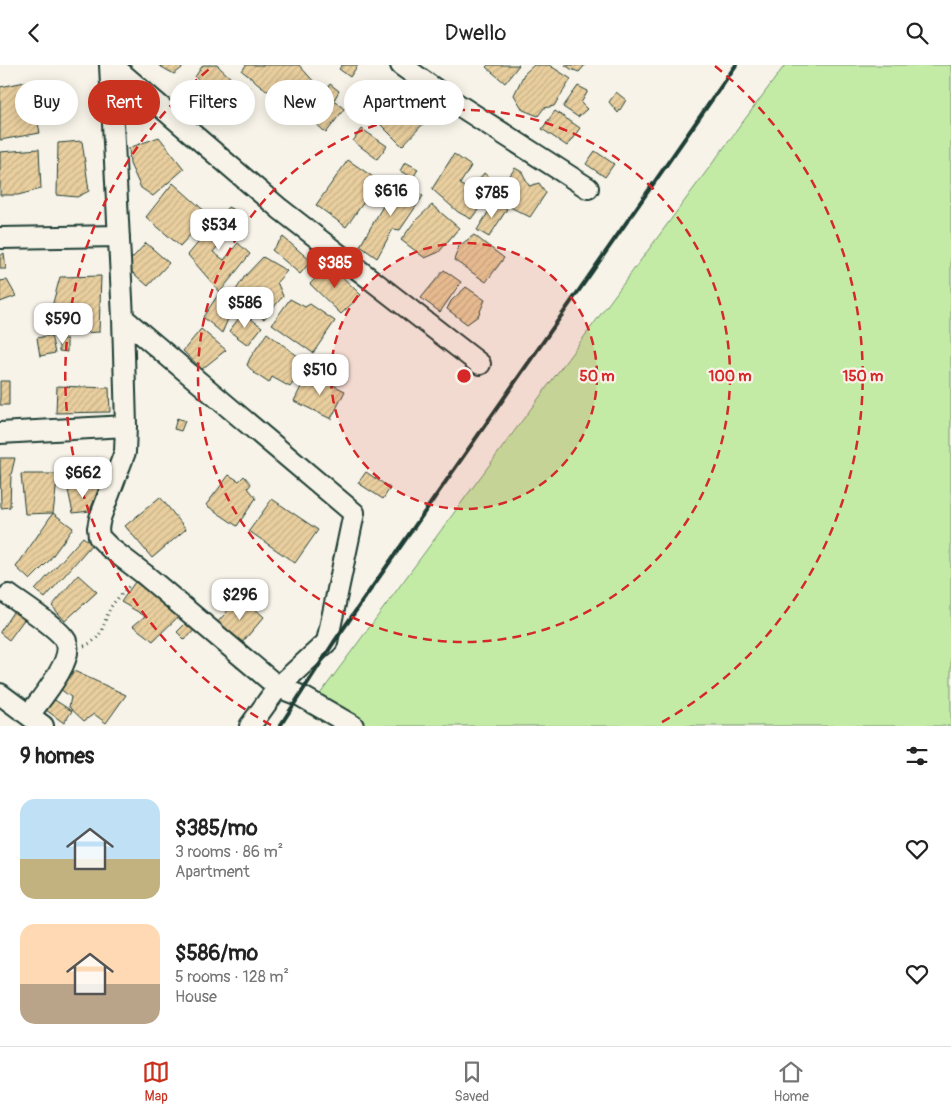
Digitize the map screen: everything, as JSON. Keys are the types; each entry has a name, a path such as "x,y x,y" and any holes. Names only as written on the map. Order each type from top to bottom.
{"street":[{"path":"111,65 126,426 125,453 100,519 99,537 110,549 144,574 278,687 301,695 353,726"},
{"path":"111,65 280,209 480,364"},
{"path":"401,65 446,97 588,188"},
{"path":"0,238 119,236"},
{"path":"123,318 354,513 326,642 278,687 250,726"},
{"path":"0,433 126,426"},
{"path":"0,694 36,721 63,667 67,653 66,641 54,629 8,595"}],"path":[{"path":"67,653 91,643 104,628 111,608 133,581 144,574"}],"green space":[{"path":"785,65 951,65 951,726 331,726 306,713"}],"building":[{"path":"158,65 186,65 174,74"},
{"path":"203,65 217,65 233,80 199,80 195,77"},
{"path":"246,65 299,65 312,80 265,80 265,89 242,71"},
{"path":"342,65 358,65 350,77 339,69"},
{"path":"488,65 519,65 505,83 486,67"},
{"path":"534,65 549,65 571,79 554,106 544,108 538,116 523,110 514,95 524,74"},
{"path":"565,65 585,65 579,72"},
{"path":"15,84 15,125 38,125 40,133 0,140 0,87"},
{"path":"578,86 588,91 581,103 587,109 578,117 563,107"},
{"path":"334,87 339,91 334,100"},
{"path":"616,92 626,100 618,113 609,102"},
{"path":"334,100 344,109 334,122"},
{"path":"555,111 580,128 567,146 542,129"},
{"path":"318,125 332,125 326,133"},
{"path":"381,125 422,125 402,146"},
{"path":"362,129 387,146 377,159 353,141"},
{"path":"159,137 184,169 153,196 141,188 130,164 129,148"},
{"path":"82,141 89,191 77,197 57,195 58,143"},
{"path":"39,149 41,189 18,195 0,195 0,152"},
{"path":"595,151 614,164 605,177 586,164"},
{"path":"454,154 471,166 460,184 470,191 484,173 494,182 484,202 471,219 458,212 432,189"},
{"path":"348,160 379,181 346,227 316,205"},
{"path":"405,162 418,169 413,178 400,171"},
{"path":"515,168 522,172 529,186 539,183 546,193 530,217 512,208 498,193"},
{"path":"398,180 423,196 400,230 393,229 377,258 360,246"},
{"path":"173,183 209,215 180,246 146,217"},
{"path":"495,201 507,209 489,237 477,230"},
{"path":"432,205 459,228 439,252 425,258 401,240 415,221"},
{"path":"228,207 244,215 213,252 224,260 238,243 250,254 220,292 188,255"},
{"path":"474,235 504,258 486,282 454,260 459,246"},
{"path":"283,237 311,261 300,274 272,250"},
{"path":"146,243 169,263 148,286 125,266"},
{"path":"4,253 6,269 0,269 0,256"},
{"path":"263,257 287,271 277,282 283,296 264,319 232,296 245,276"},
{"path":"329,264 361,295 341,314 310,284"},
{"path":"444,270 461,282 440,312 421,298"},
{"path":"101,276 99,332 51,335 51,310 60,277"},
{"path":"7,280 16,296 0,302 0,281"},
{"path":"466,287 485,300 478,316 467,324 447,309 451,301"},
{"path":"220,292 234,305 222,333 203,317"},
{"path":"290,299 305,307 310,304 335,321 313,353 272,324"},
{"path":"243,313 262,327 248,345 229,331"},
{"path":"201,329 226,350 202,369 183,351"},
{"path":"267,333 307,363 290,387 272,377 269,383 254,373 247,365"},
{"path":"51,335 55,353 40,356 37,338"},
{"path":"59,339 67,339 67,352 59,351"},
{"path":"308,373 345,391 331,419 294,401"},
{"path":"0,381 9,381 9,405 0,405"},
{"path":"57,386 109,388 110,412 56,413"},
{"path":"177,418 185,421 181,431 174,429"},
{"path":"0,458 15,458 11,475 10,507 1,508"},
{"path":"366,472 390,488 383,499 358,483"},
{"path":"21,474 58,474 53,513 25,514"},
{"path":"229,475 239,481 244,476 251,484 248,488 256,498 237,526 206,505"},
{"path":"99,487 90,511 73,513 68,490"},
{"path":"160,497 186,529 152,558 125,526"},
{"path":"272,499 318,530 295,563 249,531"},
{"path":"53,513 73,528 48,562 30,580 16,567"},
{"path":"83,537 92,544 45,598 35,590"},
{"path":"78,575 97,592 65,621 52,606"},
{"path":"135,582 181,614 153,641 133,626 145,616 121,602"},
{"path":"241,596 264,617 240,645 216,624"},
{"path":"15,609 26,617 9,640 0,632"},
{"path":"192,617 200,624 185,640 177,632"},
{"path":"74,671 126,695 106,723 94,714 84,721 69,707 71,697 60,689"},
{"path":"53,699 72,711 64,723 46,710"}],"railway":[{"path":"280,726 334,642 736,65"}]}
